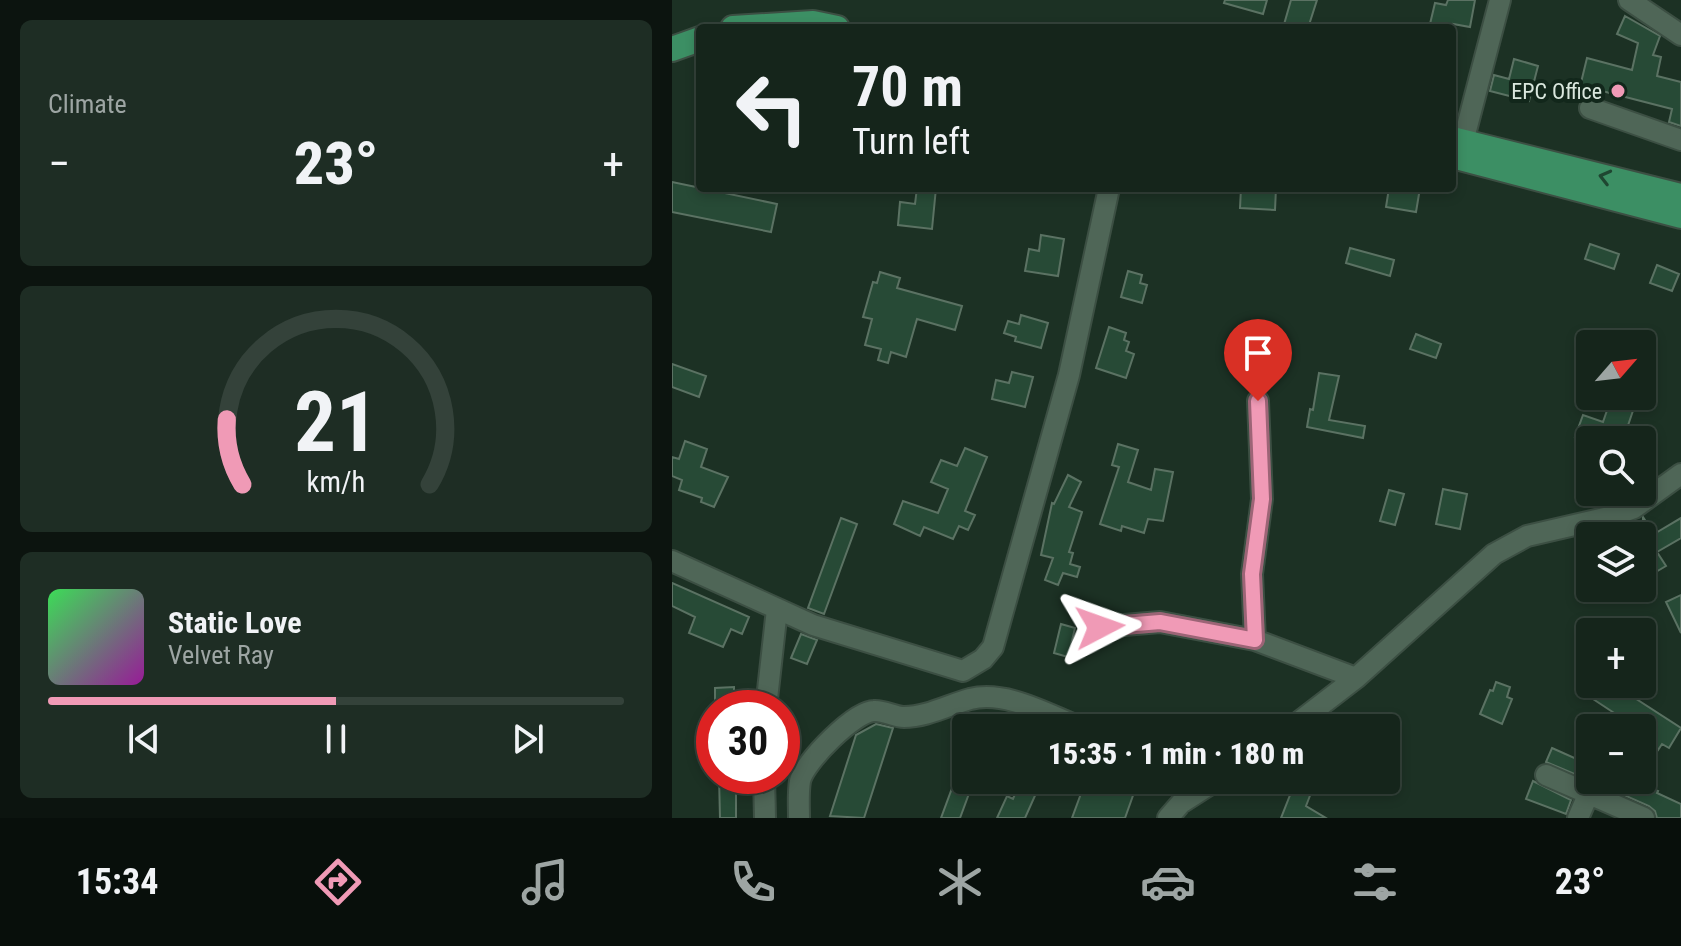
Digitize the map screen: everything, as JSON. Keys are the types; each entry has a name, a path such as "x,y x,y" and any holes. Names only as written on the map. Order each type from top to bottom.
{"main road":[{"path":"797,24 818,24"},
{"path":"672,49 696,40"},
{"path":"1456,145 1679,209"}],"street":[{"path":"1456,145 1500,0"},
{"path":"1629,0 1681,35"},
{"path":"1590,108 1681,140"},
{"path":"673,563 813,625 963,671 983,659 993,647 1069,375 1108,192"},
{"path":"1255,640 1252,574 1262,499 1258,401"},
{"path":"1309,714 1356,678 1494,554 1527,536 1634,508 1681,474"},
{"path":"768,690 777,609"},
{"path":"1100,627 1160,622 1255,640 1356,678"},
{"path":"799,818 800,779 809,762 826,743 863,714 873,710 903,717 990,697 1005,699 1045,714"},
{"path":"1546,775 1644,818"},
{"path":"764,794 765,818"},
{"path":"1168,818 1181,803 1195,794"},
{"path":"1578,818 1588,795"}],"building":[{"path":"1225,0 1267,0 1263,14 1224,3"},
{"path":"1291,0 1317,0 1309,24 1284,24"},
{"path":"1448,0 1475,0 1470,27 1430,24 1435,3 1446,5"},
{"path":"1625,16 1660,36 1653,55 1661,57 1657,76 1681,82 1681,126 1669,122 1672,109 1602,91 1600,98 1578,95 1587,58 1632,70 1638,43 1617,34"},
{"path":"1514,59 1538,66 1529,101 1490,91 1494,75 1509,79"},
{"path":"672,182 696,187 696,192 720,192 777,204 771,232 672,212"},
{"path":"916,192 936,192 932,229 898,225 900,202 915,204"},
{"path":"1241,192 1276,192 1275,210 1240,208"},
{"path":"1388,192 1419,192 1416,212 1386,207"},
{"path":"1041,235 1064,239 1058,276 1025,271 1029,249 1039,251"},
{"path":"1590,244 1619,254 1614,269 1585,259"},
{"path":"1350,248 1394,260 1390,276 1346,263"},
{"path":"1657,265 1679,274 1672,291 1650,283"},
{"path":"1128,271 1142,275 1140,283 1147,285 1142,303 1121,297"},
{"path":"880,272 900,278 897,288 962,306 955,330 917,319 906,357 891,352 888,363 878,360 881,349 865,345 872,319 863,317 873,282 877,283"},
{"path":"1021,315 1048,323 1041,348 1015,341 1016,337 1004,333 1008,321 1019,324"},
{"path":"1109,327 1126,333 1124,340 1129,342 1126,351 1134,354 1126,378 1096,368"},
{"path":"1416,334 1441,344 1436,358 1410,349"},
{"path":"672,364 706,376 699,397 672,387"},
{"path":"1012,372 1033,377 1025,407 992,399 996,380 1009,383"},
{"path":"1319,373 1339,376 1329,420 1365,426 1363,438 1307,427"},
{"path":"1607,410 1633,410 1628,426 1579,426 1583,415 1603,422"},
{"path":"685,441 707,449 701,467 728,477 714,507 701,502 702,498 679,490 682,480 672,476 672,457 679,459"},
{"path":"1118,444 1138,450 1128,482 1151,490 1155,469 1173,472 1163,521 1148,519 1144,533 1122,526 1121,531 1100,524 1119,467 1112,465"},
{"path":"965,448 987,457 965,511 975,515 968,530 959,526 953,539 924,527 920,536 894,524 903,501 938,513 948,489 931,482 941,460 957,466"},
{"path":"1068,475 1081,482 1069,507 1082,512 1069,552 1073,553 1070,564 1080,567 1077,577 1063,573 1058,585 1045,580 1053,558 1041,555 1052,503"},
{"path":"1443,489 1467,494 1460,529 1436,524"},
{"path":"1389,490 1404,494 1395,525 1380,521"},
{"path":"841,518 857,524 824,614 808,608"},
{"path":"1681,518 1681,538 1657,552 1666,566 1656,572 1656,533"},
{"path":"672,583 749,617 742,634 731,629 723,647 689,633 695,617 672,606"},
{"path":"1681,595 1681,633 1666,602"},
{"path":"1061,624 1075,628 1068,657 1054,653"},
{"path":"801,634 817,640 807,664 791,658"},
{"path":"1496,682 1510,687 1507,697 1512,699 1502,724 1480,714"},
{"path":"734,687 734,690 715,690"},
{"path":"1635,698 1681,728 1669,748 1662,744 1658,750 1656,714 1616,714 1593,699"},
{"path":"876,724 893,728 864,818 830,816 856,735"},
{"path":"1552,748 1576,759 1576,775 1546,762"},
{"path":"1533,781 1571,800 1566,814 1526,799"},
{"path":"952,788 952,794 969,794 960,818 941,818"},
{"path":"1658,791 1681,804 1681,818 1657,818 1649,806 1622,794 1656,794"},
{"path":"719,794 736,794 736,818 720,818"},
{"path":"1015,794 1036,794 1025,818 997,818 1007,796 1013,799"},
{"path":"1081,794 1134,794 1125,818 1072,818"},
{"path":"1290,794 1311,794 1306,806 1326,818 1281,818"}],"place":[{"name":"EPC Office","path":"1618,91"}],"route":[{"path":"1100,627 1160,622 1255,640 1252,574 1262,499 1258,401"}]}
